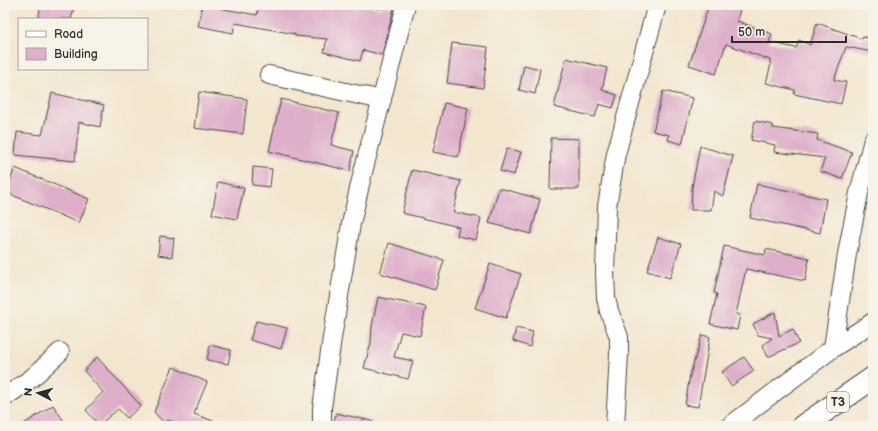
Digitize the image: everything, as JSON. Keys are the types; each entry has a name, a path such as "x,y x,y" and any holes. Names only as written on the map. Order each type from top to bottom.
{"highway":[{"name":"T3","path":"803,426 873,378"}],"street":[{"path":"322,426 323,400 352,224 362,176 406,5"},
{"path":"615,426 620,354 619,337 609,311 606,298 605,272 607,206 616,154 657,5"},
{"path":"269,75 382,100"},
{"path":"833,348 850,239 859,193 873,140"},
{"path":"730,426 833,348 873,322"},
{"path":"5,397 32,378 60,352"}],"building":[{"path":"41,5 75,5 71,18 38,18"},
{"path":"202,5 257,15 259,5 366,5 380,9 381,5 383,5 394,8 382,55 363,50 360,61 324,52 327,39 295,36 295,34 235,23 233,33 198,26"},
{"path":"709,5 741,5 737,21 772,34 769,42 796,48 799,40 810,45 817,23 862,39 863,37 873,39 873,52 846,47 834,80 846,82 841,104 794,94 795,90 766,83 771,64 770,60 726,44 716,74 689,65"},
{"path":"452,43 488,47 483,88 447,83"},
{"path":"566,58 607,68 602,90 617,95 613,108 599,104 595,117 554,107"},
{"path":"524,65 540,69 535,94 519,90"},
{"path":"663,91 693,98 682,144 668,140 669,135 653,131"},
{"path":"199,92 247,99 243,134 194,128"},
{"path":"52,93 104,105 100,127 79,122 75,161 15,155 17,132 42,135"},
{"path":"281,99 339,113 331,145 354,151 350,171 269,151"},
{"path":"444,103 468,108 458,157 433,152"},
{"path":"755,121 773,125 773,128 818,134 817,140 852,152 842,179 820,171 825,158 774,152 775,145 751,140"},
{"path":"551,138 579,139 579,189 550,189"},
{"path":"700,146 733,156 723,196 714,191 711,210 691,210 692,187"},
{"path":"507,148 521,152 514,175 500,171"},
{"path":"253,167 272,169 270,187 252,185"},
{"path":"15,168 89,199 79,223 5,192"},
{"path":"412,170 461,181 453,212 481,218 476,240 457,236 459,227 402,213"},
{"path":"218,182 244,188 237,219 212,214"},
{"path":"757,184 826,199 820,233 750,218"},
{"path":"499,188 540,199 531,234 489,223"},
{"path":"160,236 174,238 172,257 158,255"},
{"path":"658,237 681,244 670,278 647,271"},
{"path":"389,243 444,260 435,290 380,273"},
{"path":"724,246 765,255 766,249 809,258 805,281 746,269 736,314 740,315 737,330 710,324 717,294 714,293"},
{"path":"490,264 521,274 506,318 475,308"},
{"path":"378,297 426,307 420,336 401,332 394,357 413,361 408,379 364,368 371,343 372,326"},
{"path":"775,312 779,336 793,329 799,343 768,357 763,345 772,338 758,335 753,324"},
{"path":"256,321 287,328 281,349 250,340"},
{"path":"516,328 533,332 530,347 513,341"},
{"path":"702,335 710,337 698,407 685,405 690,375"},
{"path":"210,345 231,350 228,364 207,360"},
{"path":"97,357 141,406 127,418 118,409 99,425 86,410 103,392 84,371"},
{"path":"744,357 754,371 731,386 722,372"},
{"path":"173,367 207,382 194,414 224,425 223,426 185,426 168,420 164,423 154,412"},
{"path":"53,405 67,426 21,426"},
{"path":"336,413 372,421 371,426 333,426"}]}
